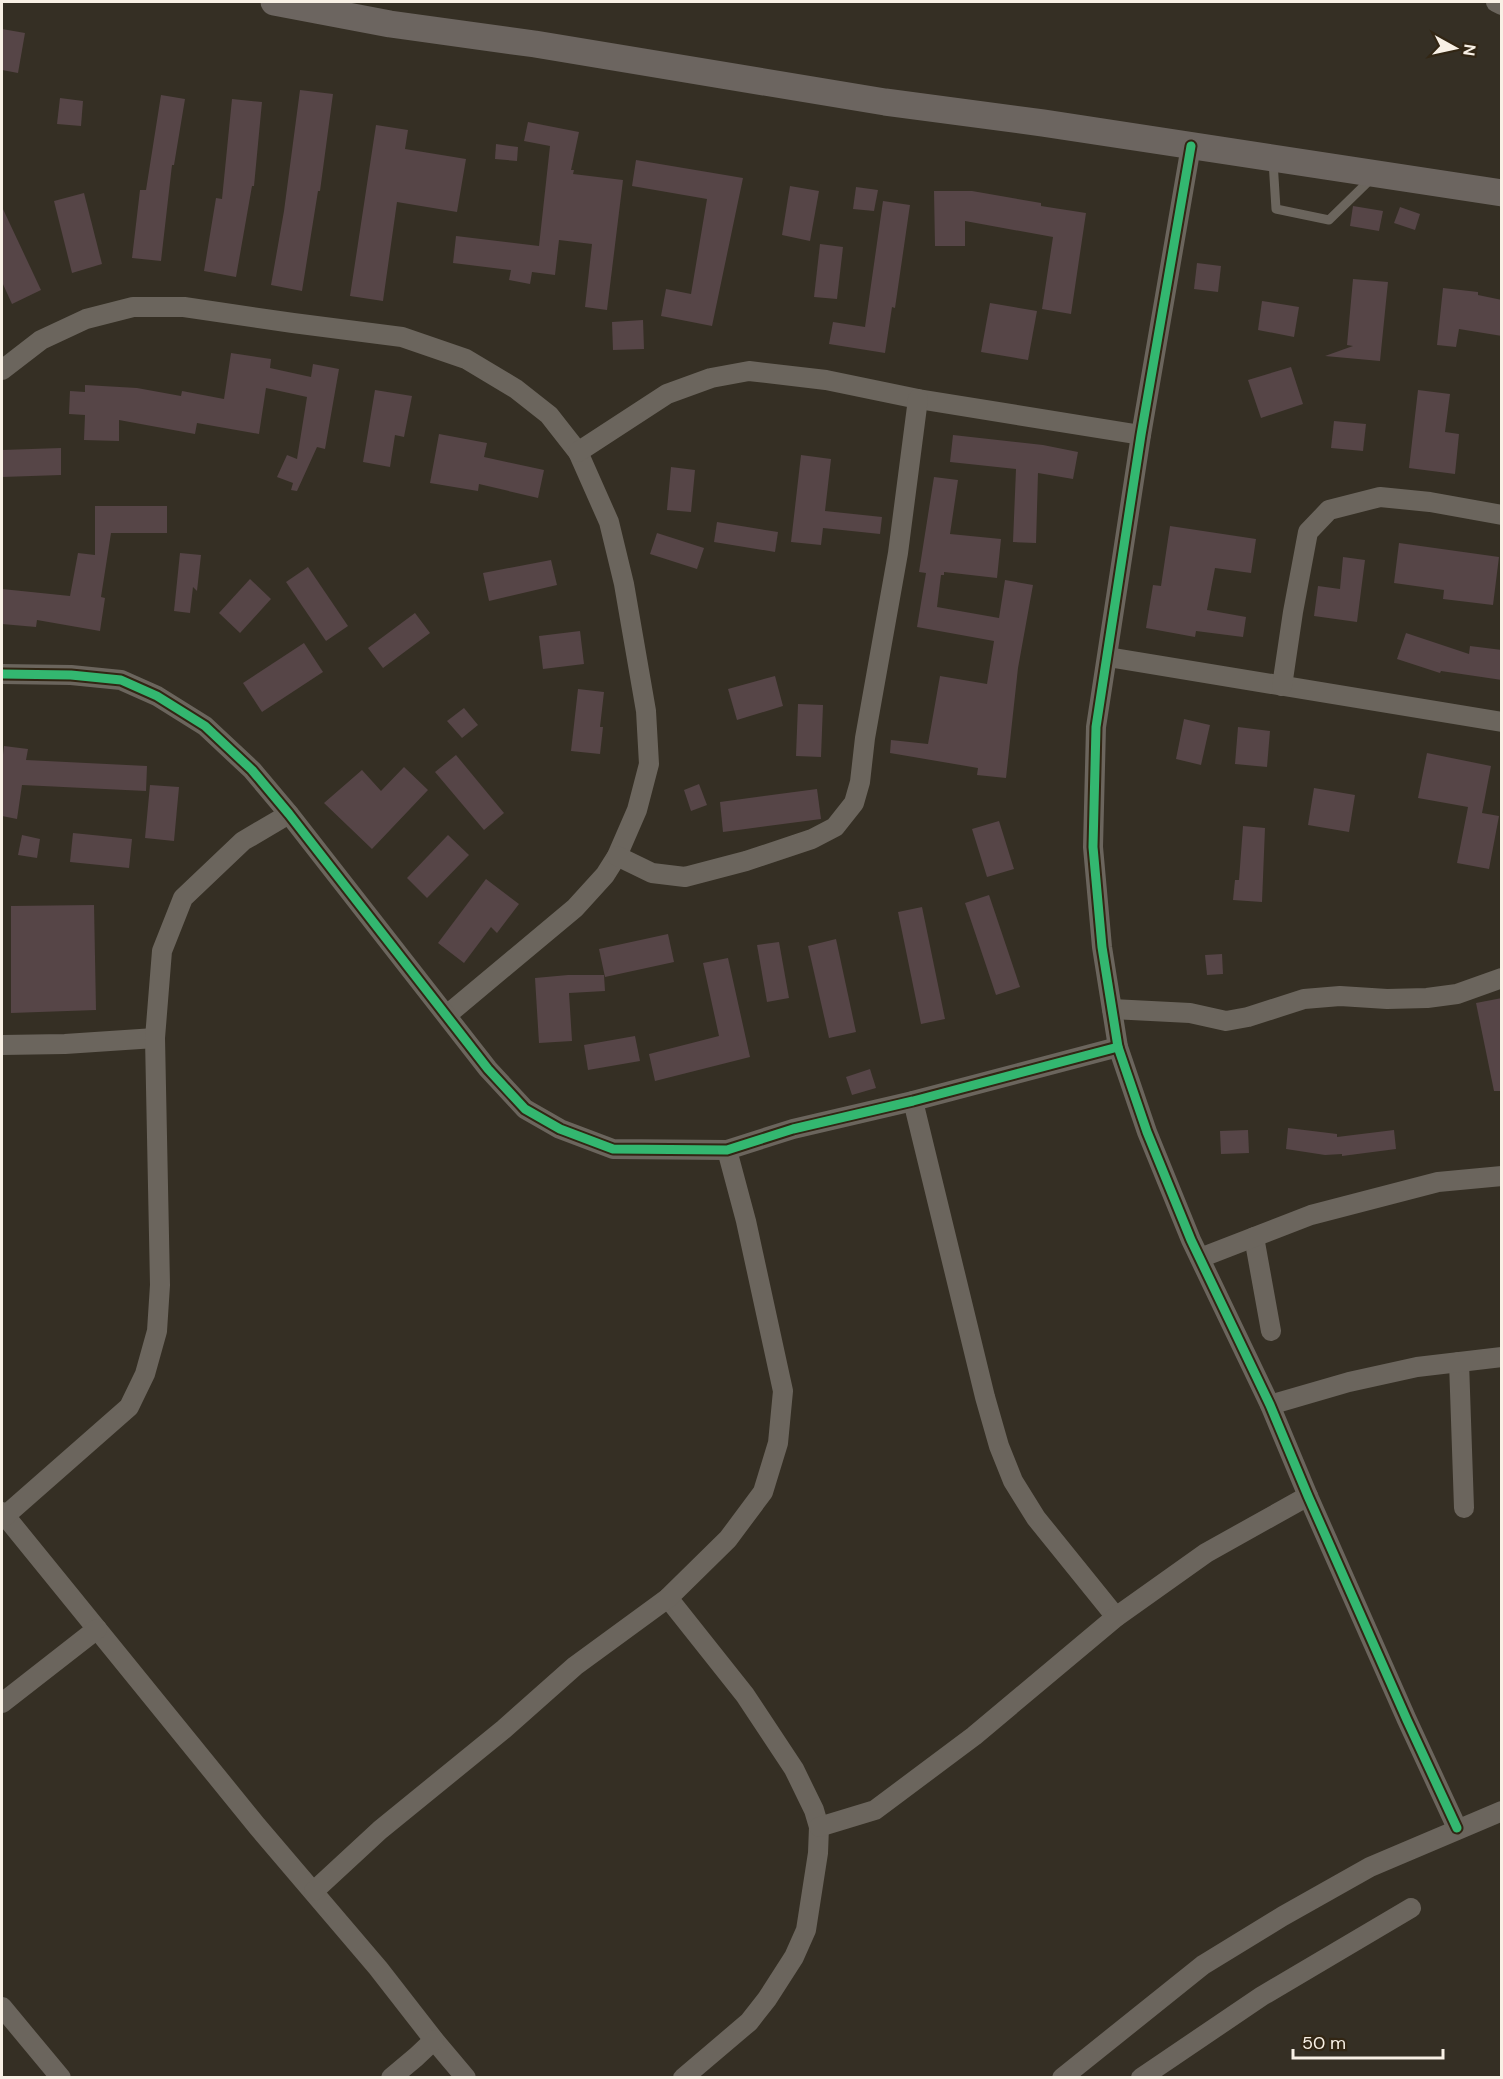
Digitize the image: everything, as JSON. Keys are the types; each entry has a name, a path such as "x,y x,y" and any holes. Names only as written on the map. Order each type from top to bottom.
{"street":[{"path":"274,2 390,24 535,44 885,102 1502,193"},
{"path":"1496,2 1502,5"},
{"path":"1191,146 1141,435 1096,727 1093,847 1102,947 1118,1047 1147,1132 1200,1258 1270,1405 1402,1710 1457,1828"},
{"path":"2,370 41,340 86,319 133,308 184,307 402,337 466,359 516,389 549,415 578,452 609,522 624,584 646,711 650,764 637,810 605,874 575,908 447,1015"},
{"path":"578,452 667,394 711,378 749,371 826,380 918,399 1141,435"},
{"path":"616,856 652,873 685,877 746,861 812,839 835,827 854,803 860,782 865,738 898,553 918,399"},
{"path":"1282,686 1308,532 1329,510 1380,497 1430,502 1502,515"},
{"path":"1108,657 1502,722"},
{"path":"2,674 71,675 121,680 156,696 205,726 252,770 290,814 488,1069 525,1109 560,1129 614,1149 727,1150 793,1129 913,1101 1118,1047"},
{"path":"290,814 243,841 183,898 162,951 155,1038 160,1285 157,1331 145,1374 129,1407 3,1514 466,2078"},
{"path":"1112,1009 1190,1013 1226,1021 1248,1017 1304,999 1340,996 1387,999 1427,998 1457,994 1502,978"},
{"path":"2,1045 64,1044 155,1038"},
{"path":"913,1101 985,1398 999,1446 1013,1481 1036,1518 1116,1617"},
{"path":"314,1891 380,1830 504,1729 575,1666 668,1598 728,1539 763,1492 778,1443 783,1391 746,1221 727,1150"},
{"path":"1200,1258 1311,1215 1427,1185 1502,1176"},
{"path":"1254,1237 1271,1331"},
{"path":"1270,1405 1417,1367 1502,1357"},
{"path":"1459,1362 1464,1508"},
{"path":"819,1827 875,1810 974,1736 1116,1617 1206,1553 1308,1496"},
{"path":"668,1598 745,1695 794,1769 814,1810 819,1827 818,1853 806,1930 794,1957 749,2022 683,2078"},
{"path":"2,1703 97,1629"},
{"path":"1062,2078 1203,1965 1283,1916 1370,1867 1457,1828 1502,1811"},
{"path":"1141,2078 1262,1996 1411,1908"},
{"path":"2,2007 62,2078"},
{"path":"391,2078 434,2040"}],"lane":[{"path":"1273,159 1276,209 1329,220 1376,174"}],"building":[{"path":"2,29 25,33 18,73 2,70"},
{"path":"300,90 333,94 320,191 318,191 302,291 271,285 284,211"},
{"path":"161,95 185,99 174,165 172,165 161,261 132,258 140,190 146,190"},
{"path":"60,98 83,101 81,126 57,124"},
{"path":"232,99 262,102 254,186 252,186 236,277 204,271 216,198 222,199"},
{"path":"528,122 579,132 571,170 574,170 573,174 623,180 607,310 585,307 592,244 559,240 555,275 532,272 530,284 509,280 511,270 453,263 456,236 539,246 550,146 524,141"},
{"path":"376,125 408,130 405,149 466,159 457,212 397,202 383,301 350,296"},
{"path":"496,144 518,147 517,161 495,159"},
{"path":"636,160 743,178 712,326 661,316 666,289 691,294 707,199 632,186"},
{"path":"790,186 819,191 810,241 782,235"},
{"path":"856,187 878,190 874,211 853,209"},
{"path":"934,191 972,191 1086,213 1071,314 1042,309 1053,237 965,221 965,246 935,246"},
{"path":"84,193 102,264 72,273 54,201"},
{"path":"883,201 910,205 895,308 892,307 885,353 829,344 833,322 865,327"},
{"path":"1353,206 1383,211 1379,231 1350,226"},
{"path":"2,207 41,290 12,304 2,282"},
{"path":"1400,207 1420,214 1415,230 1394,223"},
{"path":"820,244 843,247 837,299 814,297"},
{"path":"1197,263 1221,266 1218,292 1194,289"},
{"path":"1353,279 1388,282 1380,361 1325,356 1353,346 1347,345"},
{"path":"1443,288 1478,292 1478,295 1502,300 1502,336 1459,329 1456,347 1437,345"},
{"path":"1262,301 1299,307 1294,337 1258,330"},
{"path":"990,303 1037,311 1028,360 981,352"},
{"path":"643,320 644,349 613,350 612,322"},
{"path":"231,353 271,359 270,368 311,377 313,364 339,369 325,449 317,447 297,491 291,490 293,483 277,477 287,455 297,459 307,397 266,388 259,434 197,423 195,434 119,420 119,441 84,440 85,415 69,414 70,391 85,392 85,385 137,388 181,396 182,391 224,399"},
{"path":"1291,367 1303,404 1261,418 1248,380"},
{"path":"375,390 412,396 404,437 395,435 390,467 363,462"},
{"path":"1418,390 1450,394 1445,432 1459,434 1455,474 1409,468"},
{"path":"1334,421 1366,424 1363,451 1331,448"},
{"path":"439,434 487,443 484,457 544,470 538,498 479,484 478,491 430,483"},
{"path":"953,435 1043,445 1078,452 1073,479 1038,473 1036,543 1013,542 1016,469 950,462"},
{"path":"61,448 61,475 2,477 2,450"},
{"path":"801,455 831,459 825,511 882,517 880,534 823,528 821,545 791,542"},
{"path":"671,467 695,470 691,512 667,510"},
{"path":"934,477 958,480 950,534 1001,539 997,578 944,572 944,575 941,575 937,607 999,618 1005,580 1033,585 1018,668 1006,778 977,775 978,768 890,753 891,740 928,744 940,676 987,684 994,641 917,627 926,573 919,572"},
{"path":"95,506 167,506 167,533 111,533 101,597 105,598 100,631 37,620 36,627 2,624 2,589 70,596 78,553 95,555"},
{"path":"717,522 778,532 775,552 714,542"},
{"path":"1170,526 1256,539 1251,573 1215,568 1207,610 1246,617 1243,637 1196,631 1195,637 1146,628 1153,585 1161,586"},
{"path":"657,533 704,548 697,569 650,554"},
{"path":"1399,543 1499,557 1493,605 1443,599 1444,590 1394,583"},
{"path":"180,553 201,555 197,591 193,587 190,613 174,611"},
{"path":"1343,557 1365,560 1357,622 1314,616 1318,586 1340,589"},
{"path":"551,560 557,585 489,601 483,573"},
{"path":"308,567 348,626 326,641 286,582"},
{"path":"250,579 271,599 240,633 219,613"},
{"path":"415,613 430,633 383,668 368,648"},
{"path":"580,631 584,664 543,669 539,636"},
{"path":"1406,633 1469,654 1470,646 1502,650 1502,680 1441,671 1440,673 1397,659"},
{"path":"304,643 323,672 262,712 243,683"},
{"path":"775,676 783,706 737,720 728,689"},
{"path":"578,689 604,692 600,754 571,751"},
{"path":"798,704 823,705 821,757 796,756"},
{"path":"464,708 478,725 462,738 447,721"},
{"path":"1184,719 1210,725 1201,765 1176,759"},
{"path":"1238,727 1270,731 1267,767 1235,764"},
{"path":"4,746 28,749 26,760 147,766 146,791 22,785 17,819 2,816"},
{"path":"1427,753 1491,766 1482,813 1499,816 1489,869 1457,863 1468,807 1418,798"},
{"path":"456,755 504,813 484,830 435,772"},
{"path":"404,767 428,790 372,849 324,803 362,770 381,791"},
{"path":"699,784 707,805 691,811 684,790"},
{"path":"150,785 179,787 174,841 145,838"},
{"path":"1314,788 1355,795 1349,832 1308,825"},
{"path":"817,789 821,819 723,832 720,802"},
{"path":"999,821 1014,869 987,877 972,829"},
{"path":"1243,826 1265,828 1262,902 1233,900 1235,880 1239,880"},
{"path":"73,833 132,839 129,868 70,862"},
{"path":"22,835 40,839 37,858 18,855"},
{"path":"448,835 469,855 427,898 407,878"},
{"path":"486,879 519,904 497,933 491,927 464,963 438,943"},
{"path":"989,895 1020,987 996,995 965,903"},
{"path":"94,905 96,1010 11,1013 11,906"},
{"path":"922,907 945,1019 921,1024 898,912"},
{"path":"668,934 674,962 605,977 599,949"},
{"path":"836,939 856,1032 829,1038 808,946"},
{"path":"779,942 789,998 767,1002 757,945"},
{"path":"1222,954 1223,974 1207,975 1205,955"},
{"path":"728,958 750,1057 655,1081 649,1054 719,1036 703,963"},
{"path":"604,975 605,991 569,993 572,1041 539,1043 535,978"},
{"path":"1502,998 1502,1091 1494,1091 1476,1003"},
{"path":"635,1036 640,1061 588,1070 584,1045"},
{"path":"870,1069 876,1088 852,1095 846,1077"},
{"path":"1288,1128 1337,1134 1337,1137 1394,1130 1396,1149 1342,1156 1342,1154 1325,1155 1286,1149"},
{"path":"1248,1130 1249,1153 1221,1154 1220,1131"}],"cycle path":[{"path":"1191,146 1141,435 1096,727 1093,847 1102,947 1118,1047 1147,1132 1191,1240 1270,1405 1407,1720 1457,1828"},
{"path":"2,674 71,675 121,680 157,696 205,726 252,770 289,814 488,1069 525,1109 560,1129 613,1149 727,1150 793,1129 913,1101 1118,1047"}]}
